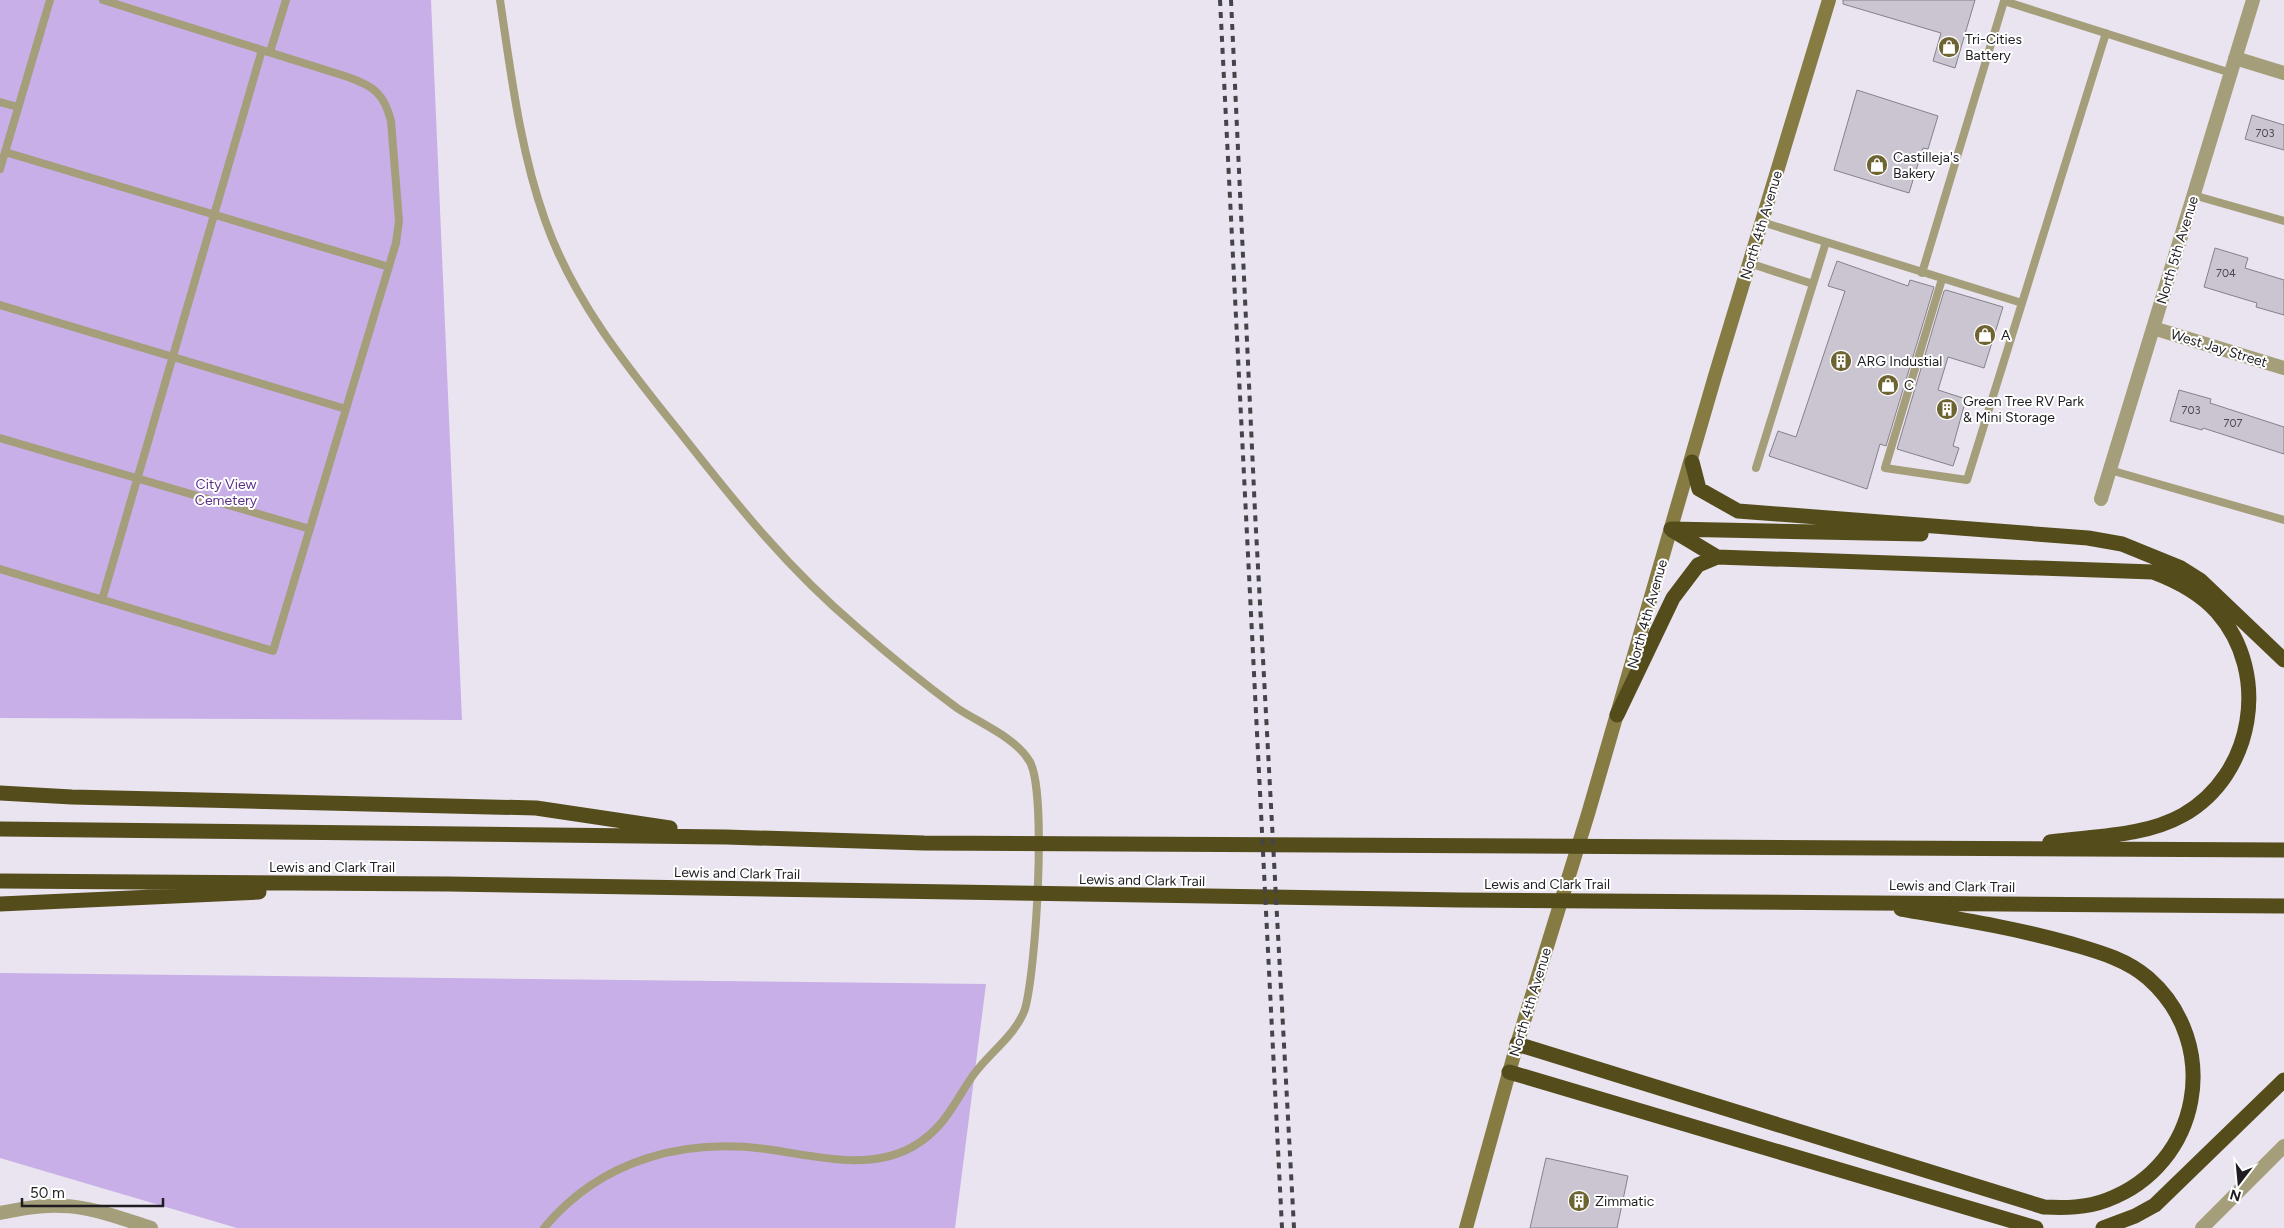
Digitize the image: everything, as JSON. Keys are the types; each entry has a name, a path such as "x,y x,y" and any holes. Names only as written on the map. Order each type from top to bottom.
{"highway":[{"path":"1692,462 1699,489 1738,510 2088,538 2122,544 2181,568 2200,580 2284,660"},
{"path":"1671,529 2088,538"},
{"path":"1671,529 1717,557"},
{"path":"1617,716 1673,598 1698,565 1717,557 2153,572 2184,585 2202,598 2217,612 2239,648 2250,690 2246,732 2239,752 2229,771 2216,788 2201,803 2183,815 2144,830 1990,849"},
{"path":"0,793 536,808 726,837"},
{"path":"0,829 726,837 924,843 2284,850"},
{"name":"Lewis and Clark Trail","path":"0,881 448,884 1460,900 1855,901 2284,906"},
{"path":"0,904 448,884"},
{"path":"1517,1044 2030,1204 2065,1208 2086,1206 2106,1201 2132,1188 2159,1166 2172,1149 2185,1124 2193,1090 2193,1069 2184,1027 2162,991 2147,977 2129,964 2110,955 2023,930 1855,901"},
{"path":"1509,1072 2036,1228"},
{"path":"2103,1228 2136,1216 2155,1205 2284,1080"}],"main road":[{"name":"North 4th Avenue","path":"1466,1228 1517,1044 1617,716 1749,263 1829,0"}],"street":[{"name":"North 5th Avenue","path":"2101,499 2253,0"},
{"path":"2235,58 2284,73"},
{"name":"West Jay Street","path":"2153,328 2284,368"},
{"path":"2202,1228 2284,1146"},
{"path":"0,1213 35,1206 63,1206 104,1214 151,1228"}],"lane":[{"path":"0,169 50,0"},
{"path":"0,569 273,651 396,243 399,221 390,121 387,104 378,92 364,82 103,0"},
{"path":"102,600 214,214 266,51 286,0"},
{"path":"500,0 522,132 545,220 569,276 605,335 751,522 805,581 917,678 1024,752 1032,768 1037,802 1036,918 1025,1009 1019,1023 984,1060 938,1128 900,1153 867,1160 832,1158 733,1146 693,1147 671,1151 636,1162 608,1175 565,1206 544,1228"},
{"path":"1922,273 2004,1 2231,73"},
{"path":"1942,279 1885,468 1967,480 2106,34"},
{"path":"0,102 18,108"},
{"path":"5,152 389,267"},
{"path":"2194,195 2284,222"},
{"path":"1762,222 2022,303"},
{"path":"1756,468 1826,242"},
{"path":"1749,263 1813,284"},
{"path":"0,306 346,409"},
{"path":"0,438 310,529"},
{"path":"2110,470 2284,520"}],"green space":[{"name":"City View Cemetery","path":"0,0 431,0 462,720 0,718"},
{"path":"0,973 986,984 955,1228 237,1228 0,1158"}],"building":[{"name":"Tri-Cities Battery","path":"1843,0 1975,0 1955,68 1933,61 1941,33 1843,4"},
{"path":"1857,90 1938,116 1928,149 1923,148 1909,193 1834,170"},
{"path":"2252,115 2284,125 2284,150 2245,139"},
{"path":"2215,248 2248,258 2245,268 2284,280 2284,315 2256,307 2257,303 2204,287"},
{"path":"1837,261 1908,286 1910,280 1934,287 1886,446 1880,444 1867,489 1769,456 1778,431 1796,437 1845,291 1828,286"},
{"path":"1944,291 2003,307 1984,368 1948,357 1938,390 1966,399 1953,446 1959,448 1953,466 1897,449"},
{"path":"2179,390 2211,399 2210,403 2284,427 2284,454 2203,428 2202,430 2170,421"},
{"name":"Zimmatic","path":"1546,1158 1628,1176 1617,1228 1530,1228"}],"railway":[{"path":"1220,0 1282,1228"},
{"path":"1231,0 1255,512 1294,1228"}],"place":[{"name":"Tri-Cities Battery","path":"1949,47"},
{"name":"Castilleja's Bakery","path":"1877,165"},
{"name":"A","path":"1985,335"},
{"name":"ARG Industial","path":"1841,361"},
{"name":"C","path":"1888,385"},
{"name":"Green Tree RV Park & Mini Storage","path":"1947,409"},
{"name":"Zimmatic","path":"1579,1201"}]}
